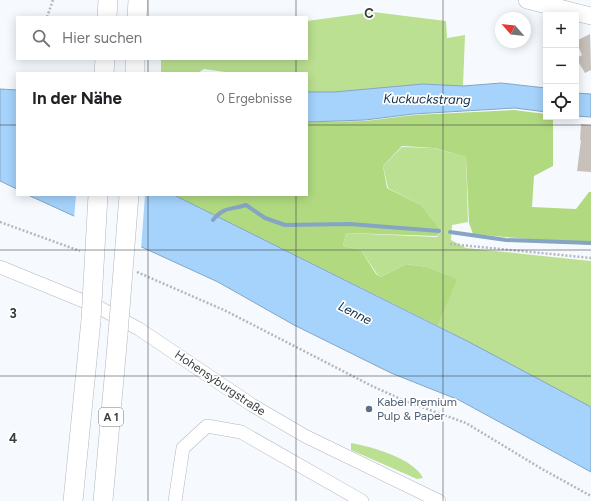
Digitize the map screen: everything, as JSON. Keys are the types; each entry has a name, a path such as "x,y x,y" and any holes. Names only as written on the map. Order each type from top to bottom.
{"highway":[{"path":"107,16 108,0"},
{"path":"137,16 138,0"},
{"path":"104,72 105,60"},
{"path":"135,60 135,72"},
{"name":"A 1","path":"73,501 90,320 98,196"},
{"name":"A 1","path":"103,501 129,196"}],"main road":[{"path":"527,0 591,16"}],"street":[{"name":"Hohensyburgstraße","path":"0,267 64,292 139,329 252,405 305,436 440,501"},
{"path":"175,501 183,448 207,426 242,432 362,501"}],"path":[{"path":"47,16 53,0"},
{"path":"0,222 82,251"},
{"path":"450,244 591,258"},
{"path":"131,270 226,311 404,401 466,423 542,470 591,496"}],"green space":[{"path":"373,12 446,21 447,38 465,35 463,86 423,84 334,92 308,92 308,72 225,72 204,69 200,72 161,72 161,60 308,60 308,21"},
{"path":"514,110 543,114 543,120 553,120 553,166 534,176 532,207 576,209 589,192 591,192 591,245 473,234 469,223 466,157 434,148 402,146 383,166 387,188 421,205 442,231 437,236 346,233 343,246 361,250 376,274 381,277 406,264 427,267 457,279 438,326 176,196 308,196 308,122 365,121 414,115"},
{"path":"402,147 433,148 466,157 468,222 452,225 451,240 466,248 591,261 591,407 438,326 456,279 427,267 406,264 381,277 377,274 361,250 343,246 346,233 437,237 442,231 421,205 388,188 383,166"},
{"path":"351,443 391,454 418,471 423,478 417,479 351,450"}],"water":[{"name":"Kuckuckstrang","path":"501,83 543,88 543,112 515,108 413,114 365,120 308,122 308,92 334,92 423,84 463,86"},
{"path":"0,89 16,90 16,189 0,181"},
{"path":"579,93 591,94 591,117 579,116"},
{"name":"Lenne","path":"30,196 176,196 469,342 591,407 591,472 459,400 391,373 294,325 218,282"}],"pier":[{"path":"76,196 145,196 141,250 74,219"}],"building":[{"path":"590,34 591,70 585,73 579,63 579,56 582,55 579,48 579,40"},
{"path":"581,124 591,125 591,172 577,171 581,140"}],"waterway":[{"path":"213,220 225,210 246,205 265,218 285,225 350,224 439,231"},
{"path":"450,232 506,240 591,243"}],"place":[{"name":"Kabel Premium Pulp & Paper","path":"369,409"}]}
